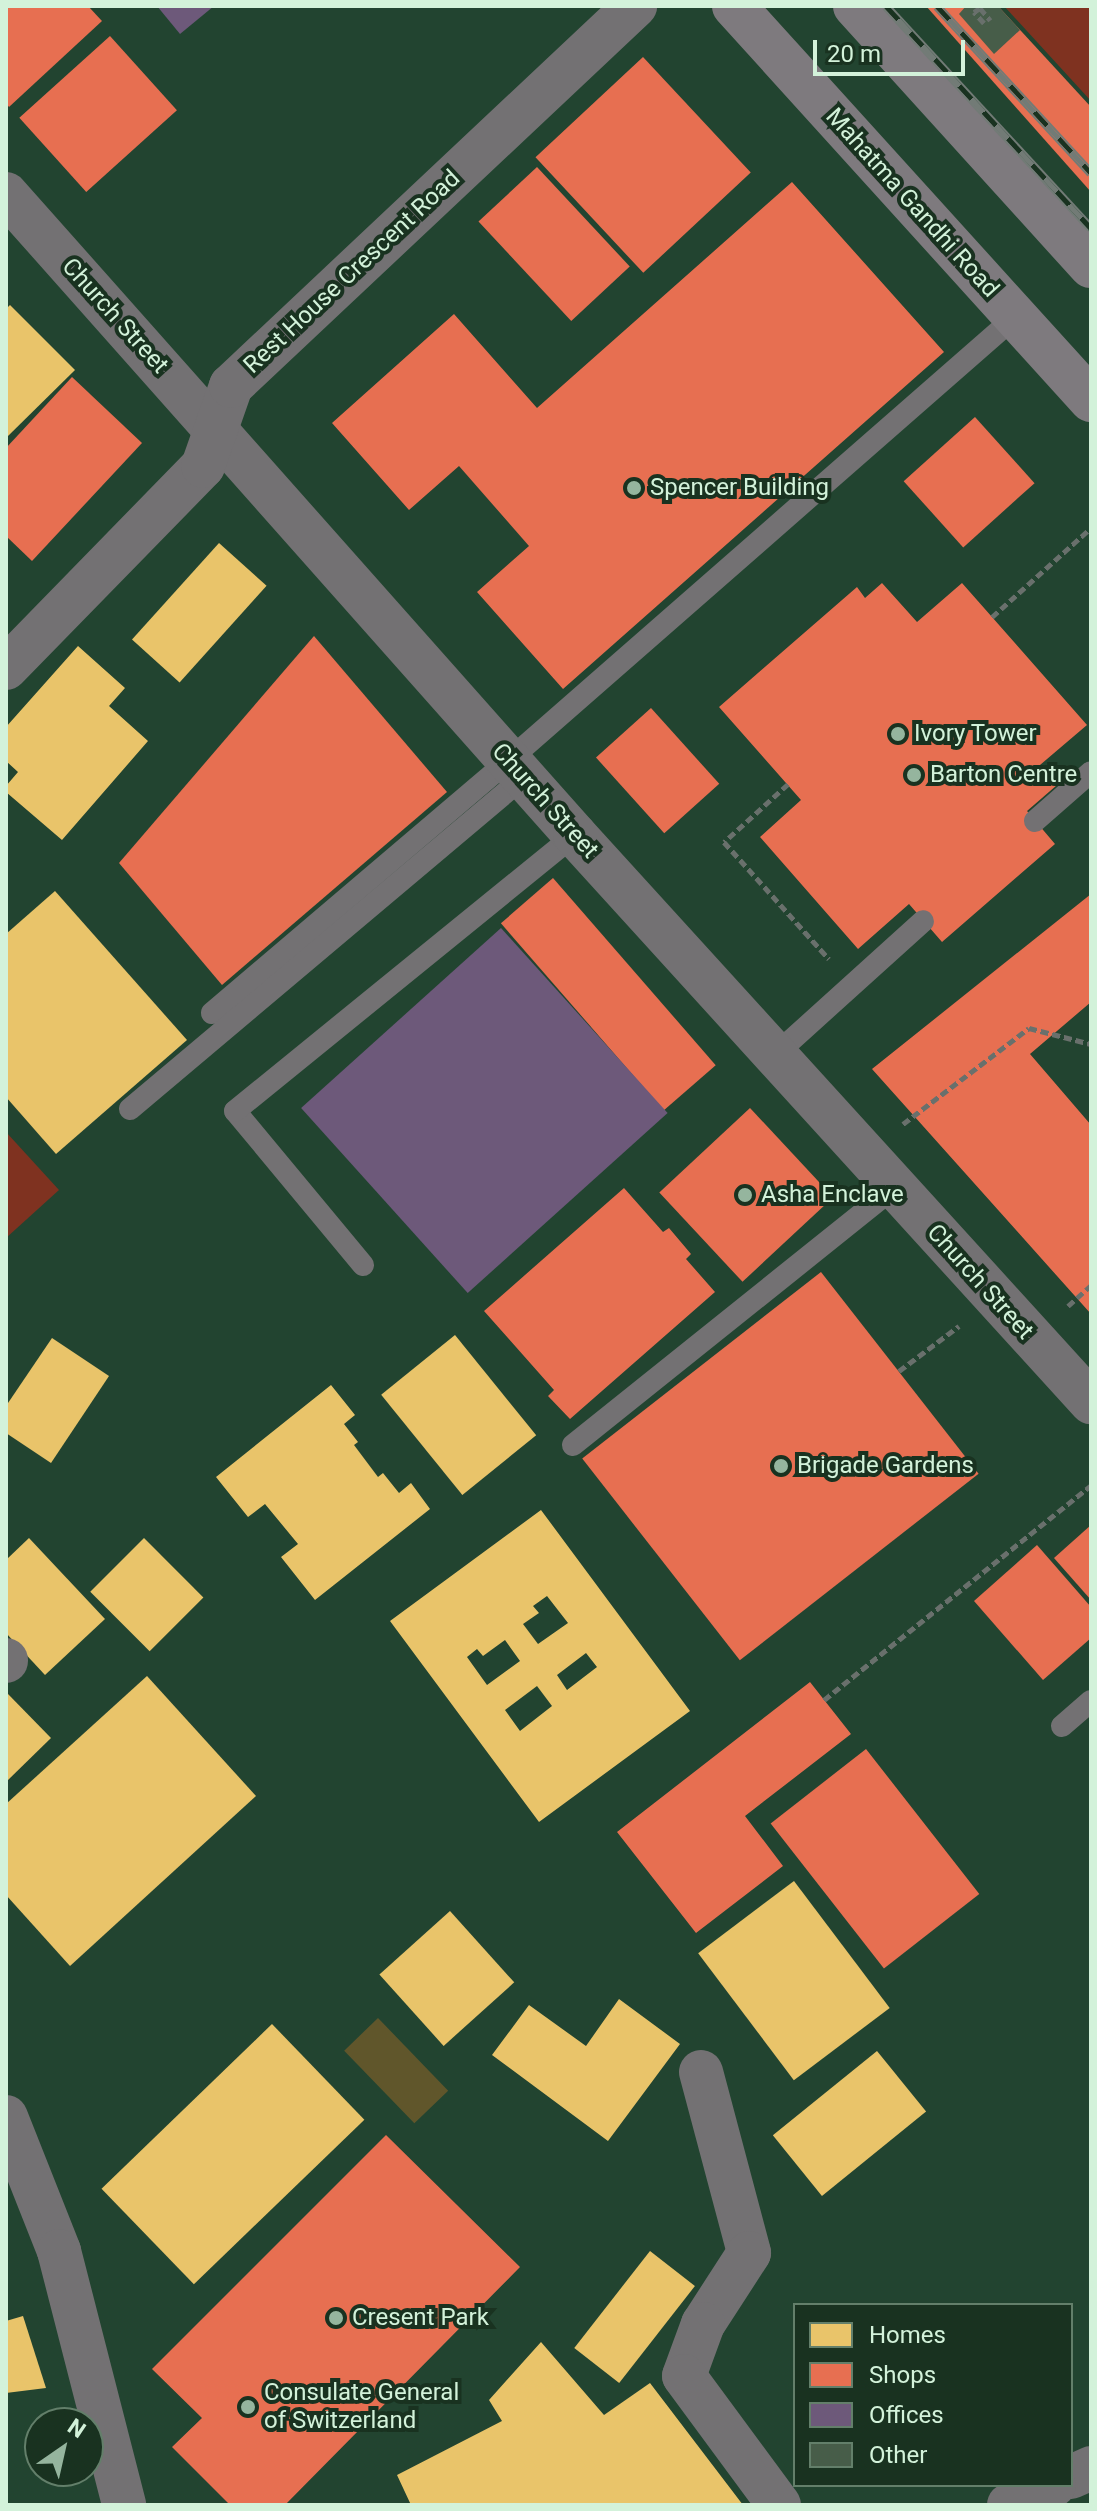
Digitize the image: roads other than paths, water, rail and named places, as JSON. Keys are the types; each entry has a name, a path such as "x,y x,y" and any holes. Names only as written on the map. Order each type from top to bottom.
{"main road":[{"name":"Mahatma Gandhi Road","path":"734,6 1091,400"},
{"path":"855,6 1091,266"}],"street":[{"name":"Rest House Crescent Road","path":"6,668 203,466 231,386 635,6"},
{"name":"Church Street","path":"6,194 217,428 575,835 1091,1402"},
{"path":"701,2072 749,2253 703,2324 684,2376 779,2505"},
{"path":"6,2117 59,2251 124,2505"},
{"path":"1009,2505 1050,2487"}],"lane":[{"path":"130,1109 516,768 1015,317"},
{"path":"212,1013 516,768"},
{"path":"1035,821 1091,772"},
{"path":"363,1265 235,1111 575,835"},
{"path":"776,1054 923,921"},
{"path":"573,1445 894,1188"},
{"path":"1062,1726 1091,1701"}],"railway":[{"path":"886,6 1091,228"},
{"path":"937,6 1091,173"}],"place":[{"name":"Spencer Building","path":"634,488"},
{"name":"Ivory Tower","path":"898,734"},
{"name":"Barton Centre","path":"914,775"},
{"name":"Asha Enclave","path":"745,1195"},
{"name":"Brigade Gardens","path":"781,1466"},
{"name":"Cresent Park","path":"336,2318"},
{"name":"Consulate General of Switzerland","path":"248,2407"}]}
